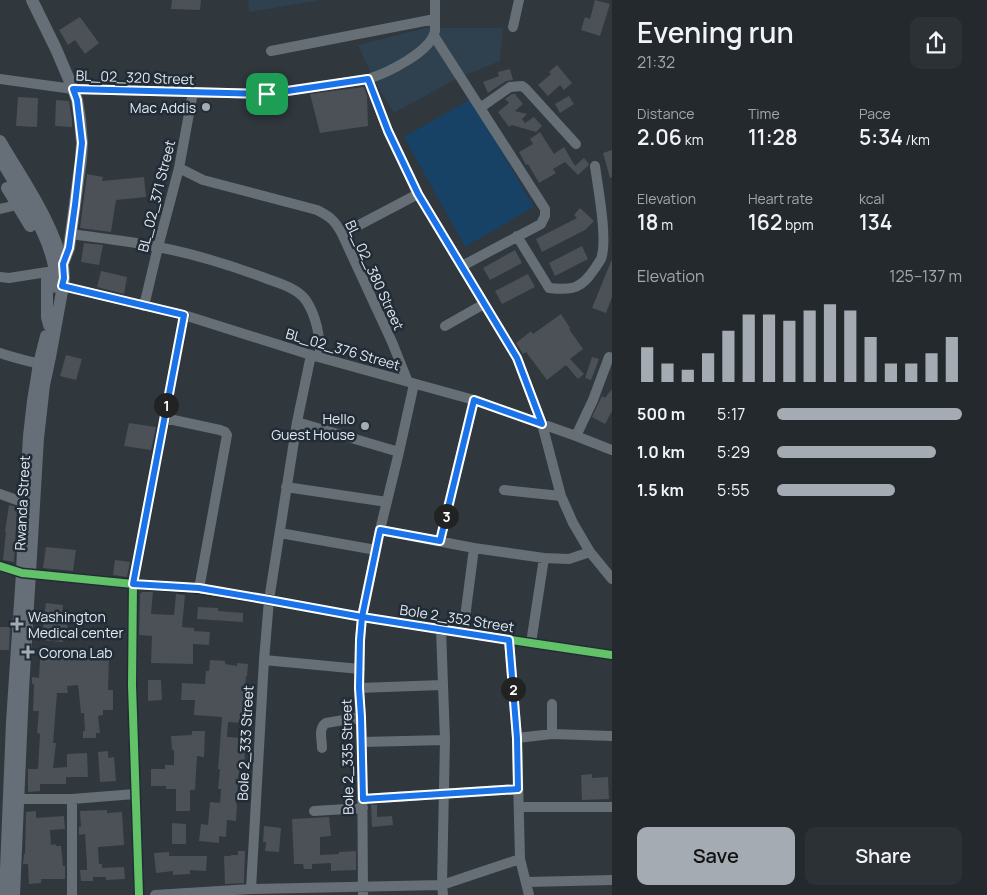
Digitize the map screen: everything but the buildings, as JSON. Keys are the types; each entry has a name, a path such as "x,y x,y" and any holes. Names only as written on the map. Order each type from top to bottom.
{"main road":[{"name":"Rwanda Street","path":"5,895 12,722 40,414 64,278 63,264 69,248 82,143 77,100 56,49 32,0"},
{"path":"0,141 46,220 63,264"},
{"path":"0,158 40,227 48,247 53,263 56,284 51,319"},
{"name":"Rwanda Street","path":"0,175 38,242 47,272 47,317 51,319 39,364 33,401 24,503 26,573 18,799 8,834 14,895"}],"street":[{"path":"434,0 434,36 545,209 545,216 541,224 462,266"},
{"path":"514,27 519,0"},
{"path":"271,51 435,19"},
{"name":"BL_02_320 Street","path":"0,79 73,89 267,94 368,79 383,74 416,55 430,44 434,36"},
{"path":"368,79 388,131 418,194 517,358 542,424 561,496 573,523 590,552 612,579"},
{"path":"480,108 510,87 522,86 576,144"},
{"name":"BL_02_371 Street","path":"144,306 179,168 193,92"},
{"path":"517,236 549,288 562,290 573,288 586,281 601,257 603,242 602,213 595,166"},
{"name":"BL_02_380 Street","path":"179,168 204,180 317,210 336,223 411,383"},
{"path":"342,234 418,194"},
{"path":"0,209 17,205"},
{"name":"Bole 2_333 Street","path":"70,234 158,247 228,264 288,286 298,292 304,298 314,318 320,342 297,422 269,600 251,889"},
{"path":"0,277 9,278 47,272"},
{"name":"BL_02_376 Street","path":"62,286 184,315 315,356 474,400 612,450"},
{"path":"445,326 484,304"},
{"path":"140,895 132,684 133,584 184,315"},
{"path":"0,353 39,364"},
{"path":"576,436 593,400 609,357"},
{"name":"Bole 2_335 Street","path":"363,890 362,742 359,688 362,617 399,452 411,383"},
{"path":"440,541 474,400"},
{"path":"164,418 220,430 227,435 199,588"},
{"path":"297,422 399,452"},
{"path":"286,487 387,502"},
{"path":"504,490 561,496"},
{"path":"0,494 24,503"},
{"path":"380,530 474,548 544,558 569,559 590,552"},
{"path":"280,533 376,550"},
{"path":"463,633 474,548"},
{"path":"531,643 544,558"},
{"name":"Bole 2_352 Street","path":"0,566 26,573 133,584 199,588 362,617 612,655"},
{"path":"440,629 445,740 443,890"},
{"path":"509,640 517,738 520,859 529,895"},
{"path":"264,660 360,669"},
{"path":"359,688 442,685"},
{"path":"552,704 552,734"},
{"path":"322,748 321,728 323,725 361,717"},
{"path":"517,738 552,734 612,736"},
{"path":"362,742 445,740"},
{"path":"314,811 443,794 518,789"},
{"path":"18,799 72,799 135,794"},
{"path":"72,799 72,895"},
{"path":"519,807 612,807"},
{"path":"155,895 251,889 443,890 520,859"},
{"path":"527,882 612,880"}],"shaded area":[{"path":"248,0 321,0 249,12"},
{"path":"426,28 503,28 500,61 458,78 394,113 375,82 358,45"},
{"path":"471,99 534,207 465,247 404,137"}],"cycle path":[{"path":"139,895 132,685 133,584 184,315"},
{"path":"0,566 22,573 199,589 362,617 612,655"}],"place":[{"name":"Mac Addis","path":"206,107"},
{"name":"Hello Guest House","path":"365,426"},
{"name":"Washington Medical center","path":"17,624"},
{"name":"Corona Lab","path":"28,652"}],"route":[{"path":"267,94 73,89 77,100 82,143 69,248 63,264 64,278 62,286 184,315 133,584 199,588 362,617 509,640 517,738 518,789 363,799 359,688 360,640 362,617 380,530 440,541 474,400 542,424 517,358 418,194 388,131 368,79 267,94"}]}
